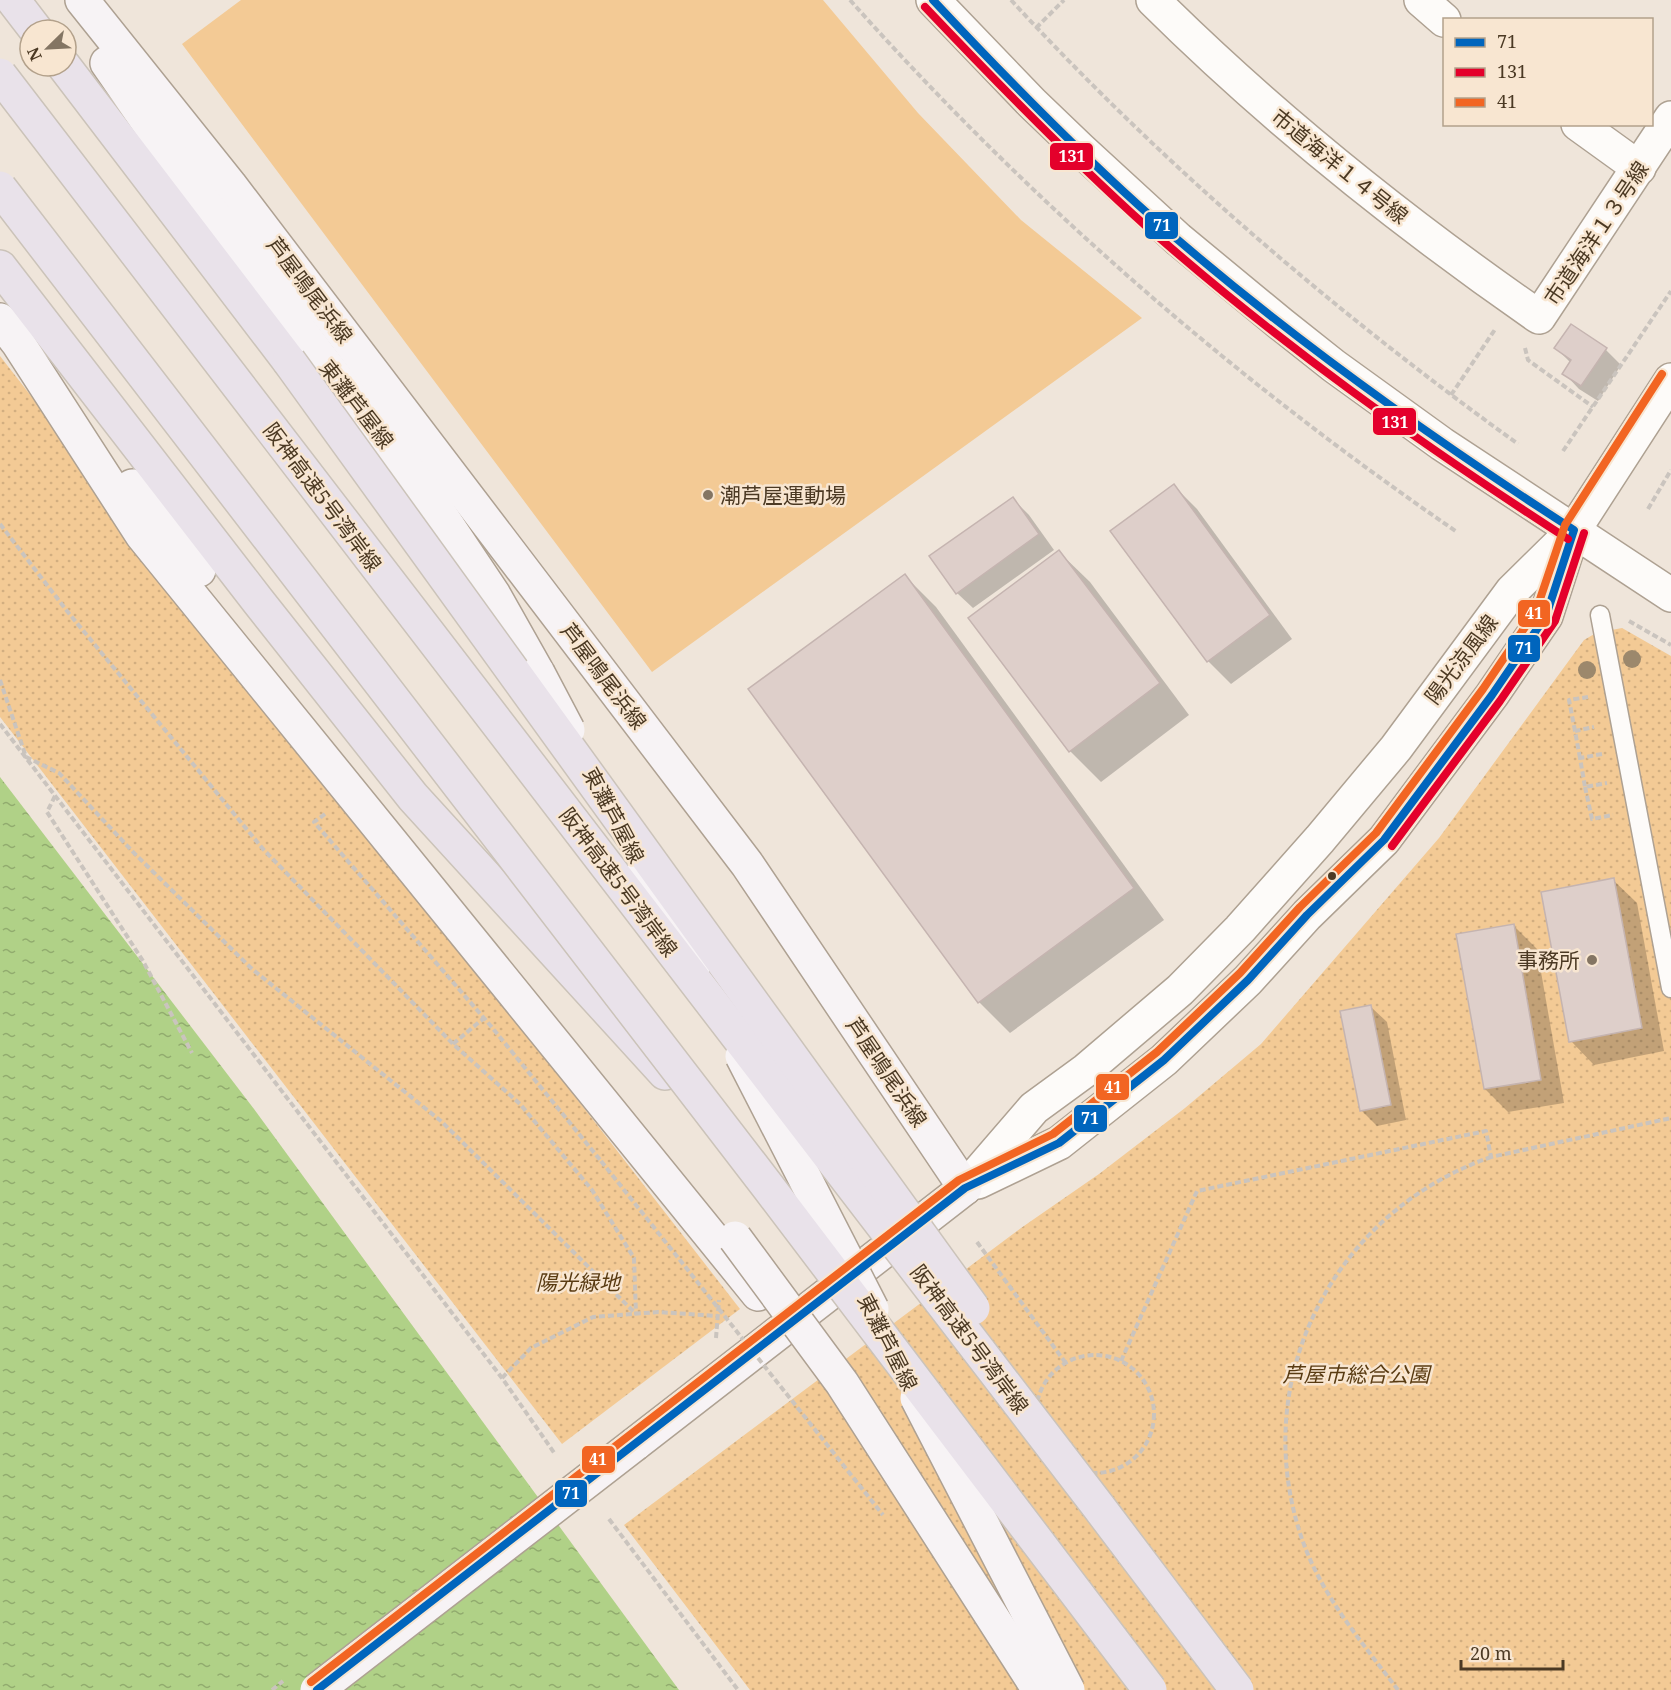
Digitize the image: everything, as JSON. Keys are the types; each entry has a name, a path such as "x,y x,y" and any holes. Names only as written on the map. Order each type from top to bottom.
{"highway":[{"path":"13,0 27,18"},
{"name":"阪神高速5号湾岸線","path":"0,75 1237,1690"},
{"path":"73,78 289,361 972,1307 1098,1506"},
{"path":"0,188 769,1188 1150,1690"},
{"path":"0,267 258,601 413,796 769,1188"}],"main road":[{"name":"東灘芦屋線","path":"63,0 189,182 428,496 494,595 717,1006 1068,1690"},
{"name":"芦屋鳴尾浜線","path":"82,0 230,185 747,864 965,1188"},
{"path":"9,331 142,535 786,1328"},
{"path":"9,331 735,1238 842,1383 1039,1690"},
{"path":"317,1690 965,1188"}],"street":[{"path":"933,0 1008,79 1080,149 1178,239 1229,282 1334,366 1442,444 1671,595"},
{"path":"1421,0 1443,19"},
{"name":"市道海洋１４号線","path":"1170,6 1260,100 1337,166 1407,222 1527,309"},
{"name":"市道海洋１３号線","path":"1527,309 1639,168 1671,118"},
{"path":"1581,126 1639,168"},
{"path":"1574,530 1671,380"},
{"name":"陽光涼風線","path":"965,1188 1059,1143 1164,1060 1248,980 1307,915 1383,840 1492,695 1546,616 1574,530"},
{"name":"陽光涼風線","path":"965,1188 1034,1108 1086,1070 1180,990 1240,929 1320,840 1396,748 1512,591 1574,530"}],"lane":[{"path":"1600,615 1671,988"}],"path":[{"path":"850,0 967,125 1109,261 1259,388 1368,471 1457,532"},
{"path":"1011,0 1134,126 1245,228 1342,310 1518,444"},
{"path":"1036,28 1064,0"},
{"path":"1563,451 1671,291"},
{"path":"1451,395 1527,309"},
{"path":"1527,309 1528,360 1593,406"},
{"path":"1648,509 1671,470"},
{"path":"0,524 67,611 263,849 453,1044 520,1104 592,1190 634,1258 636,1314"},
{"path":"1625,618 1671,645"},
{"path":"0,680 26,758 59,773 134,854 252,969 441,1121 636,1314"},
{"path":"1580,758 1569,700 1615,692"},
{"path":"1575,731 1621,722"},
{"path":"0,724 502,1378 555,1454"},
{"path":"1585,787 1592,819 1638,811"},
{"path":"55,796 47,812 143,961 192,1053"},
{"path":"330,810 314,822 484,1018 601,1161 888,1522"},
{"path":"453,1044 484,1018"},
{"path":"1398,1690 1326,1591 1300,1533 1290,1491 1286,1460 1286,1428 1291,1385 1301,1344 1318,1305 1340,1269 1367,1236 1415,1194 1452,1173 1491,1157 1671,1118"},
{"path":"1121,1361 1197,1191 1486,1131 1491,1157"},
{"path":"977,1242 1065,1362"},
{"path":"502,1378 531,1348 593,1317 658,1312 718,1316"},
{"path":"1099,1355 1121,1361 1131,1367 1146,1384 1153,1407 1152,1430 1148,1441 1133,1459 1113,1470 1090,1473 1068,1467 1050,1453 1039,1432 1035,1410 1042,1388 1056,1369 1065,1362 1099,1355"},
{"path":"609,1519 738,1690"}],"green space":[{"name":"潮芦屋運動場","path":"241,0 823,0 918,113 1021,220 1142,318 652,672 182,44"},
{"name":"陽光緑地","path":"0,356 740,1309 562,1444 0,717"},
{"name":"芦屋市総合公園","path":"1622,628 1671,656 1671,1690 750,1690 624,1525 1021,1228 1099,1174 1185,1108 1261,1044 1439,838 1584,640 1596,633"}],"water":[{"path":"0,777 254,1109 679,1690 0,1690"}],"building":[{"path":"1571,324 1607,348 1581,386 1562,374 1571,360 1554,348"},
{"path":"1174,484 1270,615 1207,662 1110,531"},
{"path":"1013,497 1039,534 956,594 929,556"},
{"path":"1059,550 1160,683 1069,752 968,618"},
{"path":"905,574 1134,888 978,1003 748,689"},
{"name":"事務所","path":"1614,878 1642,1028 1569,1042 1541,892"},
{"path":"1514,924 1541,1080 1484,1089 1456,934"},
{"path":"1371,1005 1391,1105 1360,1111 1340,1011"}],"transit line":[{"name":"71","path":"317,1690 965,1188 1059,1143 1164,1060 1248,980 1307,915 1384,840 1492,695 1546,616 1574,530 1412,421 1255,304 1126,194 1014,85 933,0"},
{"name":"131","path":"925,7 1061,147 1118,201 1197,270 1351,391 1568,539"},
{"name":"41","path":"311,1682 959,1180 1053,1134 1157,1052 1240,973 1300,907 1376,833 1483,689 1536,611 1565,525 1662,374"},
{"name":"131","path":"1392,846 1500,701 1555,621 1584,533"}],"place":[{"name":"潮芦屋運動場","path":"708,495"},
{"name":"事務所","path":"1592,960"}]}
